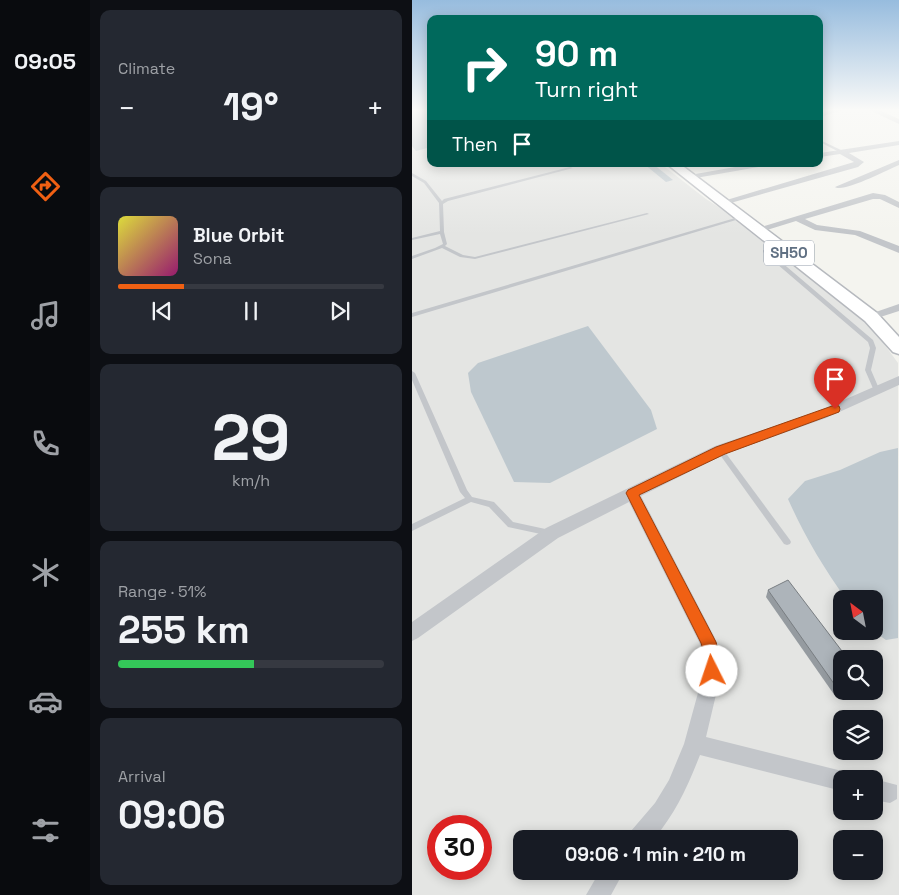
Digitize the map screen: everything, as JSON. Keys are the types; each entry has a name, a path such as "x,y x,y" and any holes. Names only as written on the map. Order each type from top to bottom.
{"main road":[{"name":"SH50","path":"677,167 871,317 898,348"}],"street":[{"path":"724,202 860,162 840,151 823,154"},
{"path":"838,187 879,172 898,162"},
{"path":"690,177 747,167"},
{"path":"760,230 875,196 898,206"},
{"path":"797,218 815,227 865,235 898,250"},
{"path":"871,317 898,308"},
{"path":"412,632 552,533 720,450 821,415 898,380"},
{"path":"632,493 708,642 713,660 710,682 694,744 677,787 664,811 647,830"},
{"path":"694,744 833,779"},
{"path":"598,895 607,880"}],"lane":[{"path":"441,203 572,168"},
{"path":"412,174 425,182 441,203 442,232 445,244 443,247"},
{"path":"412,258 443,247 462,256 475,258 647,214"},
{"path":"412,315 744,217"},
{"path":"412,239 442,232"},
{"path":"765,251 871,341 873,348 868,370 877,391"},
{"path":"412,373 464,492 470,499 491,504 510,525 552,533"},
{"path":"720,450 787,542"},
{"path":"412,528 470,499"}],"shaded area":[{"path":"412,151 427,151 427,167 665,167 706,199 742,222 865,318 898,363 899,895 412,895"},
{"path":"588,326 651,410 657,429 550,483 514,482 471,392 468,373 478,363"},
{"path":"898,448 898,638 886,640 883,638 883,590 840,590 814,550 788,499 805,481 840,470 880,452"}],"building":[{"path":"788,580 841,650 833,650 833,682 768,590"}],"waterway":[{"path":"652,167 669,180"}],"route":[{"path":"712,671 713,660 708,642 632,493 720,450 835,409"}]}
